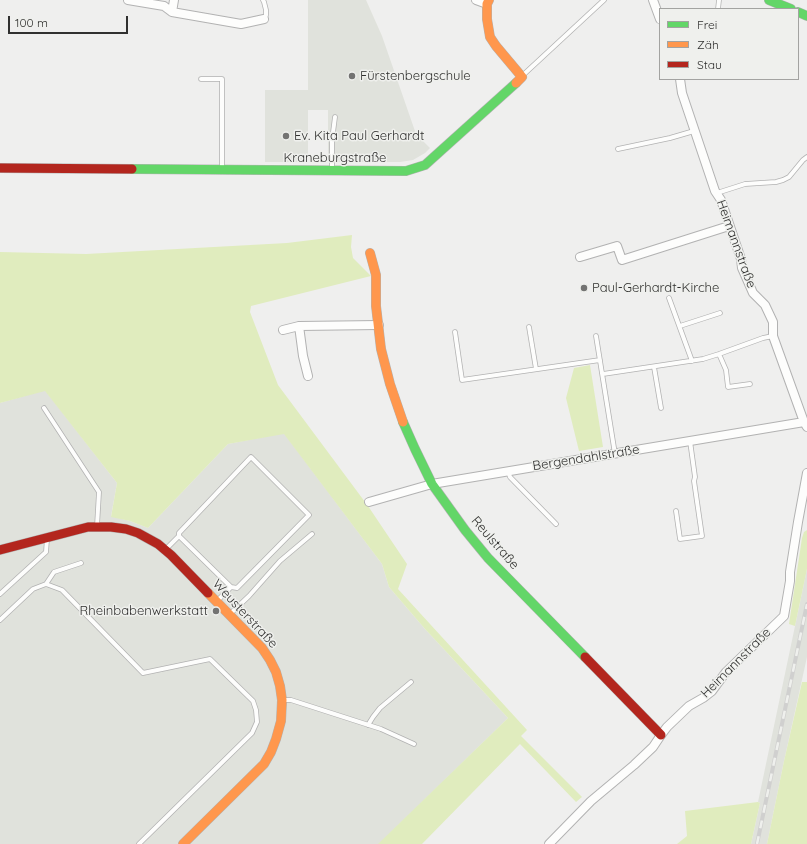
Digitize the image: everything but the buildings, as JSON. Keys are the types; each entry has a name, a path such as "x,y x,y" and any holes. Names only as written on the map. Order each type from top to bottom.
{"street":[{"path":"128,0 164,6 172,12 241,24 264,19"},
{"path":"172,12 174,0"},
{"path":"476,0 488,2 487,19 490,37 522,76"},
{"path":"653,0 659,16"},
{"path":"769,0 789,8"},
{"name":"Kraneburgstraße","path":"0,168 406,171 425,165 522,76"},
{"name":"Heimannstraße","path":"680,80 682,94 694,132 715,191 721,200 741,259 742,268 753,293 765,305 773,322 773,336 806,424"},
{"path":"580,258 617,246 622,260 729,226"},
{"name":"Reulstraße","path":"370,253 376,275 376,306 382,349 390,384 415,450 432,484 465,530 488,558 661,735"},
{"path":"284,330 299,326 379,325"},
{"path":"299,326 303,356 308,376"},
{"name":"Bergendahlstraße","path":"369,502 432,484 690,441 806,424"},
{"name":"Heimannstraße","path":"551,843 591,801 634,766 689,706 712,691 726,672 784,616 807,473"},
{"name":"Weusterstraße","path":"0,550 88,527 111,527 126,529 148,538 165,550 230,614 262,648 270,660 276,672 282,700 281,721 271,752 264,764 182,844"}],"lane":[{"path":"263,0 266,10 264,19"},
{"name":"Kraneburgstraße","path":"522,76 604,0"},
{"path":"201,79 222,79 222,170"},
{"path":"332,170 332,140 335,117"},
{"path":"618,149 694,132"},
{"path":"717,194 745,184 776,182 783,180 788,177 807,156"},
{"path":"669,298 692,361"},
{"path":"680,326 720,313"},
{"path":"529,327 536,369"},
{"path":"455,332 462,380 600,360"},
{"path":"596,336 615,454"},
{"path":"602,374 692,361 719,354 763,338 773,336"},
{"path":"719,354 726,370 728,387 750,384"},
{"path":"654,367 661,408"},
{"path":"44,408 99,492 97,527"},
{"path":"676,511 680,539 702,536 690,441"},
{"path":"165,550 179,536 178,533 250,457 309,515 237,588 231,587 179,536"},
{"path":"508,471 510,478 556,524"},
{"path":"230,614 249,596 280,561 312,534"},
{"path":"0,594 46,552 47,538"},
{"path":"0,620 33,589 46,584 54,572 81,563"},
{"path":"46,584 62,590 143,673 210,659 253,701 256,710 257,722 252,733 139,844"},
{"path":"217,602 231,587"},
{"path":"368,725 380,708 411,682"},
{"path":"282,700 291,700 381,729 414,744"}],"shaded area":[{"name":"Fürstenbergschule","path":"308,0 366,0 382,36 416,134 430,148 425,153 413,160 400,162 328,162 328,110 308,110 308,162 265,162 265,90 308,90"},
{"path":"45,390 117,483 111,516 148,528 228,444 284,433 382,564 389,587 425,629 508,718 379,844 0,844 0,403"},
{"path":"807,569 807,657 767,844 751,844 760,803 758,802"}],"green space":[{"path":"352,235 351,247 353,258 371,276 251,306 250,312 278,385 368,506 407,564 398,589 527,730 521,736 582,797 576,802 520,744 422,844 378,844 508,718 425,629 389,587 382,564 284,434 228,444 148,528 130,521 111,517 117,483 45,391 0,403 0,252 86,254 287,243"},
{"path":"590,365 603,447 579,451 566,398 574,368"},
{"path":"807,530 807,569 795,626 789,624 802,538 804,532"},
{"path":"802,682 807,682 807,844 767,844 784,761"},
{"path":"758,802 760,803 751,844 677,844 687,836 685,811"}],"railway":[{"path":"757,844 807,604"}],"traffic: fast":[{"path":"769,0 789,8"},
{"path":"799,12 807,16"},
{"path":"132,169 406,171 425,165 516,83"},
{"path":"403,422 432,484 465,530 488,558 585,657"}],"traffic: slow":[{"path":"489,0 487,4 487,19 490,37 522,77 516,83"},
{"path":"370,253 376,275 376,306 381,349 390,384 403,422"},
{"path":"183,844 264,764 271,752 281,721 282,700 280,686 276,672 270,660 262,648 208,593"}],"traffic: jam":[{"path":"0,168 132,169"},
{"path":"0,550 88,527 111,527 126,529 138,533 158,544 171,555 208,593"},
{"path":"585,657 661,735"}],"place":[{"name":"Fürstenbergschule","path":"352,76"},
{"name":"Ev. Kita Paul Gerhardt","path":"286,136"},
{"name":"Paul-Gerhardt-Kirche","path":"584,288"},
{"name":"Rheinbabenwerkstatt","path":"216,611"}]}
